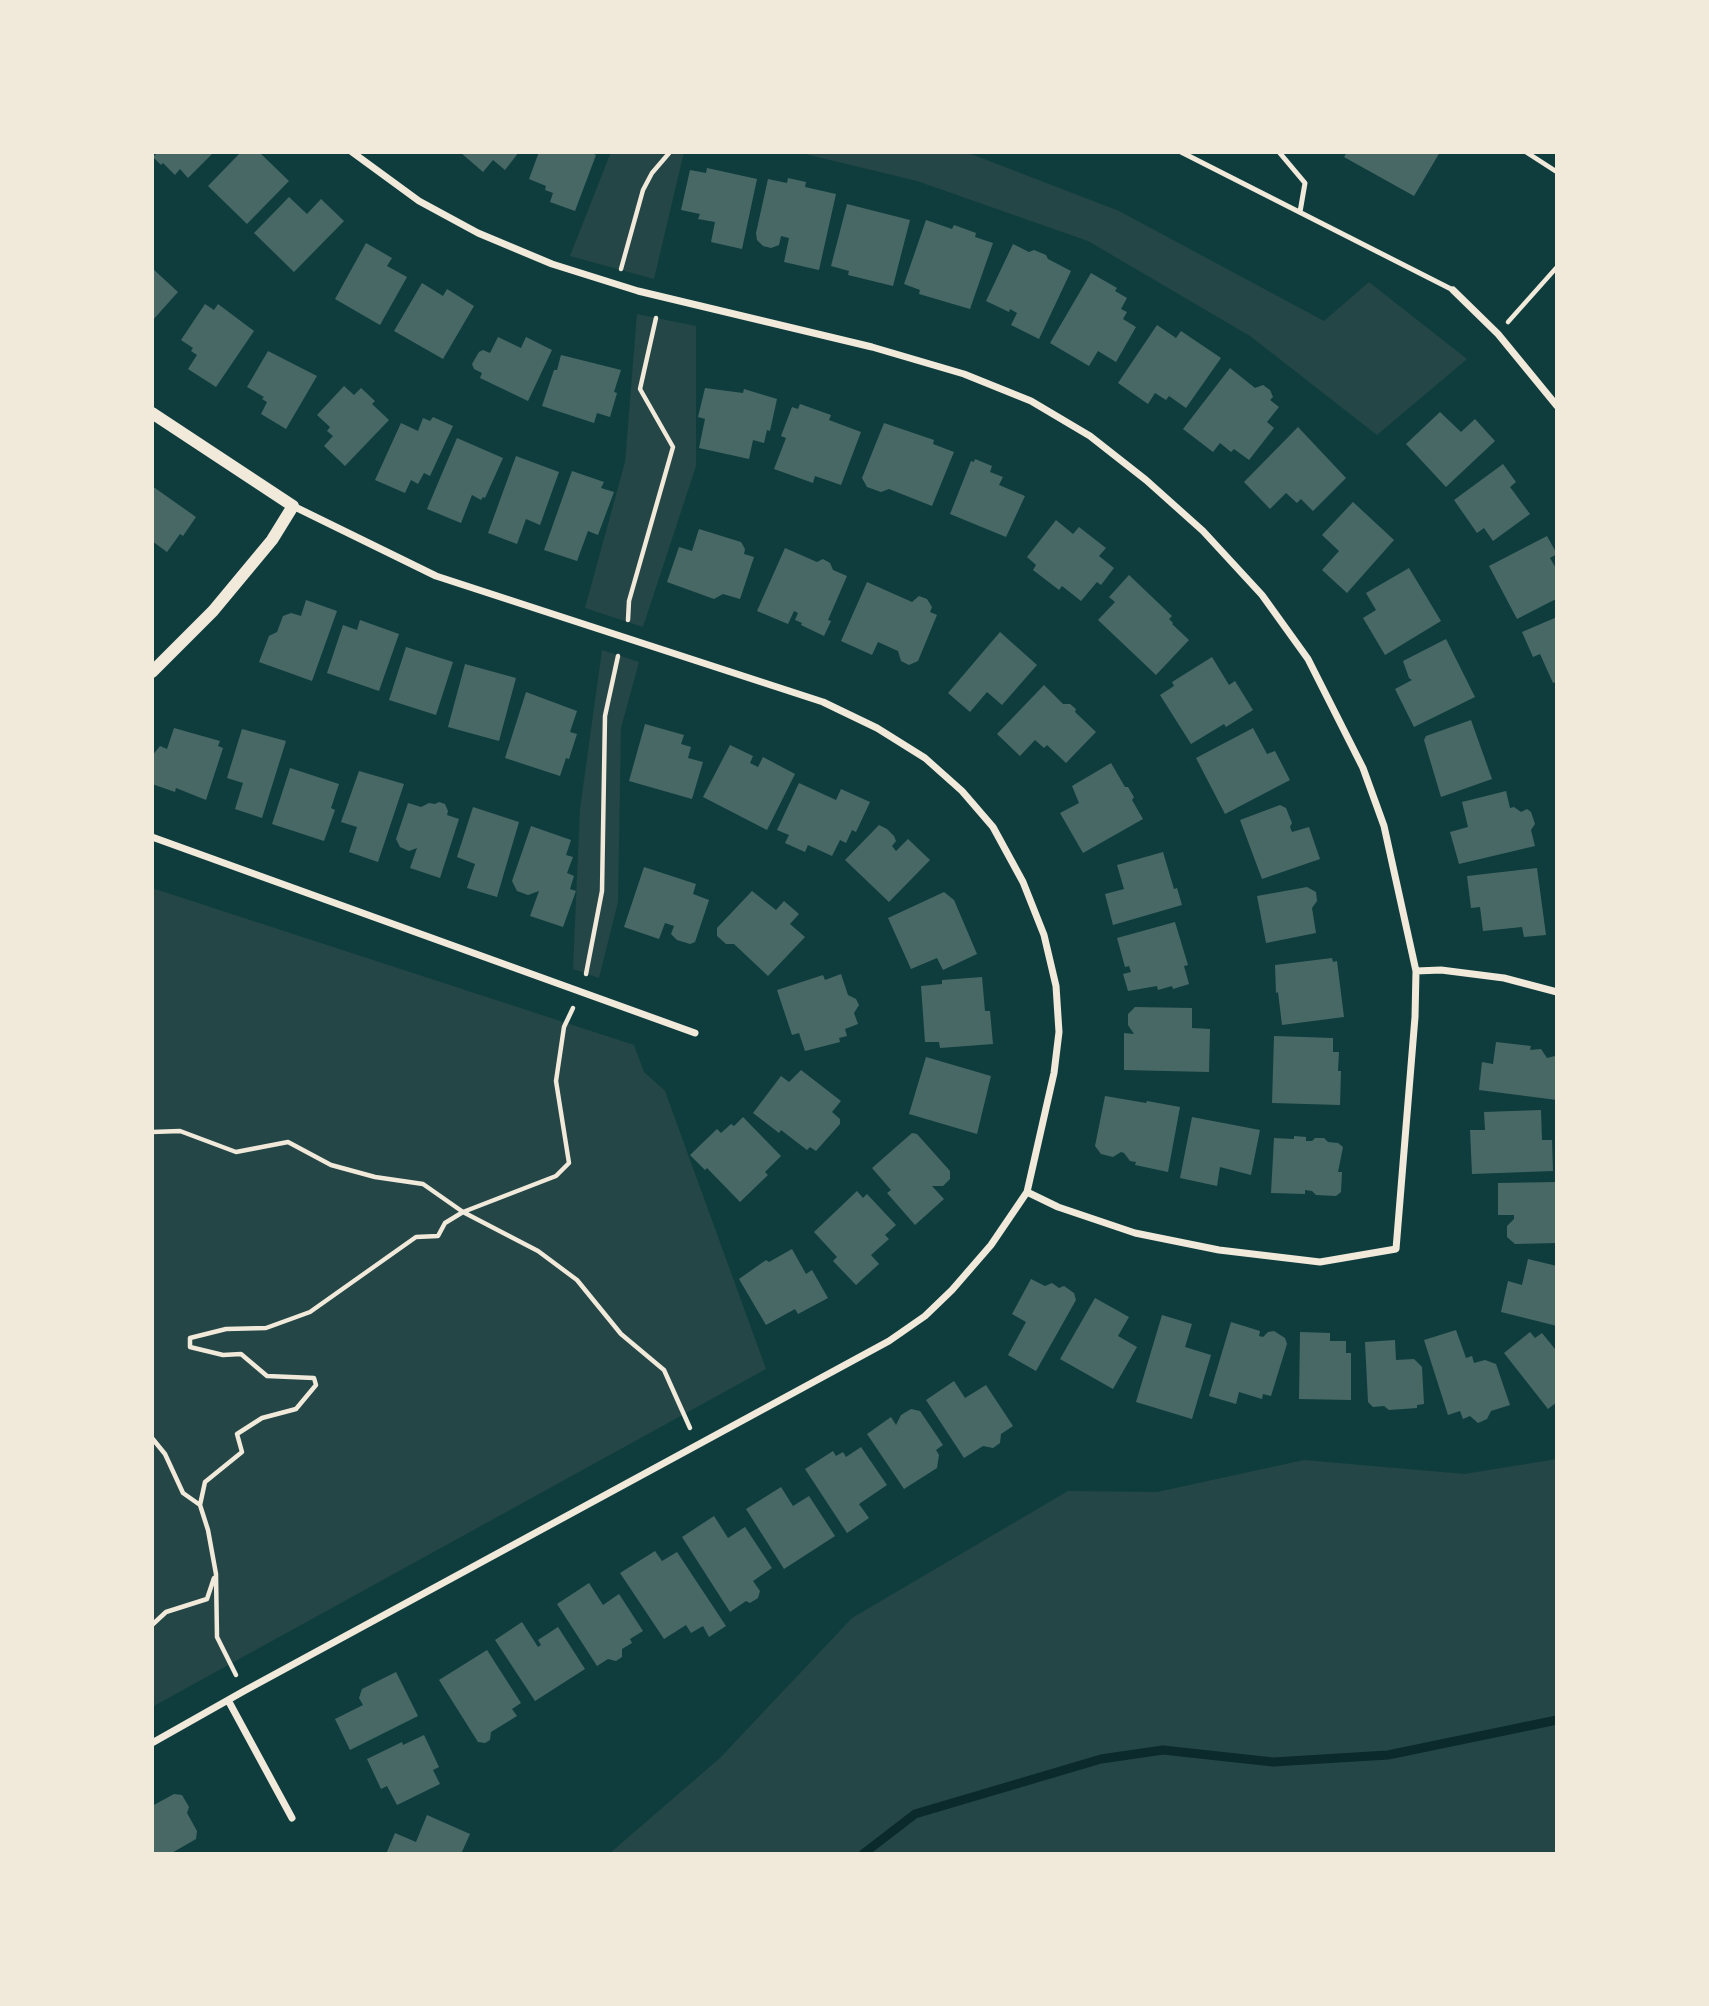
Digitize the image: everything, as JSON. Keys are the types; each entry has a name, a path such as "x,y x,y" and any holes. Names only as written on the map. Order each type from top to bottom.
{"street":[{"path":"352,152 419,201 478,233 552,264 638,291 872,347 964,374 1031,401 1090,436 1146,480 1203,531 1262,595 1308,659 1363,768 1384,827 1416,971 1415,1017 1396,1249 1320,1262 1219,1251 1135,1233 1072,1212 1027,1192"},
{"path":"1453,290 1498,334 1557,406"},
{"path":"152,413 293,506 436,576 823,702 877,728 925,758 962,790 993,827 1023,882 1044,935 1056,986 1059,1032 1054,1073 1027,1192 991,1245 925,1316 889,1341 152,1743"},
{"path":"152,671 214,611 272,540 293,506"},
{"path":"152,837 695,1033"},
{"path":"1416,971 1441,970 1504,978 1557,992"},
{"path":"228,1700 292,1818"}],"lane":[{"path":"1181,152 1453,290"},
{"path":"1279,152 1305,183 1300,212"}],"path":[{"path":"621,270 643,190 652,173 670,152"},
{"path":"1526,152 1557,172"},
{"path":"1498,334 1557,267"},
{"path":"628,620 629,601 673,447 639,389 656,318"},
{"path":"244,1691 217,1637 216,1574 208,1530 200,1505 205,1482 242,1451 237,1434 262,1418 296,1409 316,1385 314,1378 267,1376 241,1354 223,1355 190,1347 190,1338 226,1329 266,1328 310,1312 416,1237 439,1236 446,1223 463,1212 556,1176 569,1163 556,1081 564,1027 581,992 588,969 601,891 605,716 618,656"},
{"path":"152,1132 180,1130 236,1152 288,1142 331,1165 375,1177 424,1185 463,1212 538,1251 578,1280 621,1334 664,1370 699,1444"},
{"path":"152,1437 165,1454 183,1493 200,1505"},
{"path":"152,1625 166,1612 207,1598 216,1574"}],"shaded area":[{"path":"611,152 684,152 654,279 570,256"},
{"path":"797,152 966,152 1119,211 1324,321 1369,282 1467,359 1377,435 1250,336 1088,241 917,181"},
{"path":"637,314 696,326 696,466 643,627 585,608 625,462"},
{"path":"602,650 639,662 621,728 618,902 599,978 573,969 580,809"},
{"path":"152,888 634,1045 644,1072 665,1091 766,1369 152,1707"},
{"path":"1557,1459 1557,1854 609,1854 720,1758 852,1618 1068,1491 1157,1492 1304,1460 1464,1474"}],"building":[{"path":"158,152 214,152 188,178 180,169 175,175 163,163 161,165 153,157"},
{"path":"241,152 259,152 289,181 247,224 208,186"},
{"path":"460,152 519,152 505,170 493,160 483,172"},
{"path":"539,152 589,152 596,155 575,211 550,202 553,193 545,190 546,186 529,179"},
{"path":"1347,152 1440,152 1414,196 1344,157"},
{"path":"707,168 757,179 742,249 711,242 715,222 698,219 700,214 681,210 690,170 706,173"},
{"path":"788,178 806,182 805,187 836,194 819,270 784,262 789,238 781,236 779,245 771,248 763,246 757,240 756,233 768,179 787,183"},
{"path":"289,197 307,214 321,199 344,221 294,272 254,233"},
{"path":"847,204 910,220 893,286 848,275 849,271 831,266"},
{"path":"926,220 952,229 954,225 993,243 970,309 919,294 920,290 904,284"},
{"path":"366,243 392,258 387,266 407,277 380,325 335,299"},
{"path":"1013,244 1029,252 1034,250 1046,255 1048,259 1071,271 1039,339 1011,325 1017,313 986,301"},
{"path":"152,268 178,292 152,321"},
{"path":"1091,273 1117,288 1115,291 1127,298 1121,309 1127,312 1123,319 1136,327 1116,362 1098,351 1089,366 1050,343"},
{"path":"422,283 443,296 447,289 474,306 443,359 394,331"},
{"path":"205,304 214,310 218,304 254,331 216,387 188,369 197,355 191,351 193,348 181,340"},
{"path":"1157,325 1176,338 1181,331 1221,358 1186,408 1169,396 1166,400 1155,393 1148,404 1118,383"},
{"path":"498,337 521,348 526,337 552,350 528,401 480,378 482,373 474,369 472,364 479,352 483,350 490,353"},
{"path":"268,351 317,376 286,429 261,414 267,402 262,399 264,397 247,387"},
{"path":"561,355 621,370 610,417 597,413 594,423 542,406"},
{"path":"1230,368 1255,388 1263,385 1270,390 1273,397 1270,400 1279,407 1267,422 1274,428 1249,460 1234,449 1231,452 1220,443 1213,452 1183,429"},
{"path":"344,386 354,395 361,388 375,401 372,404 389,420 345,466 324,446 333,436 327,431 330,427 317,415"},
{"path":"705,388 743,393 744,389 777,399 770,431 767,430 764,443 753,440 749,459 699,448 705,419 698,417"},
{"path":"800,404 831,415 829,420 861,432 841,485 815,476 813,483 774,469 786,438 781,436 792,407 798,409"},
{"path":"1440,412 1461,432 1475,419 1495,441 1446,487 1406,444"},
{"path":"433,417 453,426 430,476 424,473 418,484 411,480 405,493 375,480 401,423 418,431 423,418 430,421"},
{"path":"884,423 934,440 933,444 954,452 932,506 889,489 881,492 867,487 862,478"},
{"path":"1298,427 1346,478 1313,511 1301,499 1297,503 1286,493 1270,509 1244,482"},
{"path":"457,438 503,458 485,498 481,500 472,495 461,523 427,509"},
{"path":"516,456 559,472 540,525 526,519 517,544 488,533"},
{"path":"975,459 992,466 990,472 1003,477 999,485 1025,496 1006,537 950,514 971,461 974,462"},
{"path":"1503,464 1516,482 1510,487 1530,514 1493,541 1484,528 1477,533 1454,500"},
{"path":"572,471 604,482 601,488 614,492 598,535 588,531 577,561 544,550"},
{"path":"152,486 196,517 183,536 180,534 167,552 152,541"},
{"path":"1353,502 1394,540 1347,593 1322,570 1339,551 1322,535"},
{"path":"1056,520 1073,534 1079,527 1106,548 1099,556 1114,568 1101,585 1097,582 1081,601 1062,586 1059,590 1033,570 1036,565 1027,557"},
{"path":"699,529 741,542 745,549 744,554 754,557 740,599 723,594 714,599 667,582 679,547 692,551"},
{"path":"1547,536 1557,554 1550,558 1557,570 1557,601 1554,600 1517,619 1489,566"},
{"path":"785,548 817,562 823,559 830,563 833,570 847,576 824,636 795,620 798,613 794,611 788,624 757,611"},
{"path":"1409,568 1441,621 1385,655 1363,618 1376,610 1366,593"},
{"path":"1129,575 1172,616 1169,619 1172,624 1189,640 1156,675 1098,620 1115,602 1109,597"},
{"path":"867,582 912,602 919,596 927,599 932,607 930,612 937,615 918,661 909,665 901,661 898,651 878,642 872,655 841,641"},
{"path":"306,600 337,611 312,681 259,662 269,636 277,632 283,616 291,613 301,616"},
{"path":"1557,617 1557,682 1553,683 1540,654 1533,657 1522,632"},
{"path":"360,620 399,634 379,691 327,673 343,625 357,630"},
{"path":"1000,632 1037,665 1002,705 987,692 970,712 948,693"},
{"path":"1446,639 1475,697 1414,727 1395,689 1412,680 1403,661"},
{"path":"406,647 453,662 436,715 389,700"},
{"path":"1212,657 1229,685 1235,681 1253,710 1191,744 1160,695 1174,686 1172,682"},
{"path":"465,664 516,678 499,741 448,727"},
{"path":"1044,685 1063,704 1070,704 1076,709 1075,712 1096,732 1066,763 1047,745 1044,748 1035,740 1020,756 997,734"},
{"path":"526,692 577,711 570,732 577,734 560,776 505,758"},
{"path":"1471,720 1492,779 1441,797 1424,740 1426,736"},
{"path":"645,724 684,735 681,744 691,747 688,758 703,762 692,799 629,781"},
{"path":"174,728 220,741 218,746 223,748 206,800 176,788 175,792 152,784 152,756 160,746 167,749"},
{"path":"1253,728 1267,754 1275,751 1290,780 1225,814 1196,758"},
{"path":"242,729 286,741 262,818 235,809 243,783 227,778"},
{"path":"730,745 753,756 750,763 758,767 763,757 795,774 767,830 703,797"},
{"path":"1111,763 1134,797 1132,800 1143,819 1083,853 1060,813 1079,803 1072,786"},
{"path":"290,768 339,784 331,808 335,810 324,841 272,824"},
{"path":"359,771 404,784 378,862 349,852 357,827 341,822"},
{"path":"799,783 836,800 841,789 870,802 856,832 852,830 846,843 840,840 832,856 808,845 805,852 785,843 789,835 777,830"},
{"path":"1506,791 1510,808 1514,807 1521,812 1527,809 1531,812 1535,824 1531,830 1535,846 1459,864 1450,832 1468,827 1462,802"},
{"path":"439,802 445,804 447,815 459,819 440,878 410,868 417,848 409,851 400,847 396,839 408,803 421,807"},
{"path":"1280,805 1286,808 1292,823 1292,832 1309,827 1320,859 1262,879 1240,820"},
{"path":"473,807 519,822 497,897 467,888 475,864 457,857"},
{"path":"879,825 894,836 896,841 892,846 896,851 908,839 930,860 889,902 845,860"},
{"path":"531,826 571,840 566,855 573,857 567,873 574,876 570,889 576,891 563,927 530,916 539,891 528,895 517,891 512,881"},
{"path":"1163,852 1174,889 1177,888 1182,905 1113,925 1105,894 1124,889 1117,865"},
{"path":"644,867 696,884 693,894 709,900 695,942 690,944 677,940 671,934 674,926 665,923 659,939 624,927"},
{"path":"1537,868 1546,935 1524,937 1522,927 1483,931 1480,907 1471,908 1467,876"},
{"path":"1307,887 1316,892 1317,901 1312,908 1316,933 1266,943 1257,896"},
{"path":"752,891 776,910 784,901 799,914 790,924 805,937 768,976 734,944 726,944 717,936 717,928"},
{"path":"944,892 954,900 977,954 943,970 937,958 911,969 888,918"},
{"path":"1175,922 1188,965 1184,966 1189,984 1173,989 1172,986 1158,990 1157,986 1128,991 1123,974 1131,972 1129,966 1125,967 1117,938"},
{"path":"1332,958 1333,962 1337,961 1344,1017 1282,1025 1278,992 1276,993 1275,965"},
{"path":"841,974 848,995 856,999 859,1005 854,1013 858,1024 845,1029 847,1036 839,1038 840,1042 805,1051 799,1033 792,1035 777,990 823,975 825,980"},
{"path":"982,977 985,1011 990,1011 993,1044 940,1048 939,1042 925,1042 921,986 942,984 942,980"},
{"path":"1135,1007 1192,1008 1192,1028 1210,1029 1209,1072 1124,1070 1124,1033 1134,1034 1128,1025 1128,1014"},
{"path":"1274,1036 1333,1038 1333,1052 1339,1052 1338,1071 1341,1071 1340,1105 1272,1103"},
{"path":"1496,1042 1531,1046 1530,1050 1541,1049 1547,1058 1555,1056 1557,1100 1479,1090 1482,1062 1493,1064"},
{"path":"926,1057 991,1076 977,1134 909,1114"},
{"path":"801,1070 841,1101 832,1112 840,1119 840,1124 816,1151 810,1147 807,1150 753,1113 781,1076 789,1082"},
{"path":"1105,1096 1180,1107 1168,1172 1135,1165 1136,1162 1130,1161 1121,1152 1113,1157 1101,1154 1095,1146"},
{"path":"1541,1110 1542,1140 1552,1140 1553,1171 1472,1174 1470,1130 1485,1130 1484,1112"},
{"path":"743,1117 781,1156 765,1172 768,1175 740,1202 707,1168 705,1170 690,1155 717,1129 721,1133"},
{"path":"1192,1117 1260,1130 1251,1175 1220,1167 1217,1186 1180,1178"},
{"path":"912,1133 917,1134 950,1171 950,1179 943,1186 932,1186 944,1199 915,1225 887,1193 891,1190 872,1168"},
{"path":"1294,1136 1306,1137 1306,1141 1324,1138 1343,1147 1338,1172 1342,1172 1341,1192 1336,1196 1316,1195 1305,1190 1305,1194 1271,1193 1274,1138 1294,1139"},
{"path":"1557,1182 1557,1243 1515,1244 1507,1237 1507,1226 1514,1219 1514,1215 1498,1215 1498,1183"},
{"path":"857,1191 863,1198 867,1194 896,1225 885,1235 889,1239 871,1255 879,1264 856,1285 833,1261 837,1257 814,1232"},
{"path":"792,1249 806,1274 812,1270 828,1298 798,1314 795,1309 766,1325 739,1279 766,1260 769,1262"},
{"path":"1528,1259 1557,1266 1557,1326 1501,1312 1508,1281 1522,1285"},
{"path":"1031,1279 1045,1286 1052,1283 1059,1288 1064,1286 1074,1293 1076,1300 1036,1371 1008,1355 1026,1322 1012,1314"},
{"path":"1095,1298 1129,1317 1118,1336 1137,1347 1113,1389 1060,1359"},
{"path":"1162,1315 1192,1324 1185,1347 1211,1355 1192,1419 1136,1402"},
{"path":"1231,1322 1260,1331 1259,1336 1263,1337 1274,1331 1285,1338 1287,1344 1271,1396 1263,1394 1262,1399 1239,1392 1236,1404 1209,1396"},
{"path":"1456,1330 1466,1358 1472,1356 1474,1363 1485,1360 1496,1364 1510,1405 1491,1411 1487,1419 1478,1423 1470,1416 1463,1419 1460,1411 1448,1415 1424,1340"},
{"path":"1300,1332 1330,1333 1330,1341 1346,1341 1346,1353 1351,1353 1351,1400 1299,1399"},
{"path":"1530,1332 1535,1338 1542,1333 1555,1349 1557,1347 1557,1402 1548,1409 1504,1353"},
{"path":"1395,1340 1396,1360 1414,1359 1422,1367 1424,1404 1417,1405 1417,1408 1389,1410 1384,1406 1373,1407 1368,1402 1365,1342"},
{"path":"954,1381 965,1398 986,1385 1013,1426 1001,1434 1000,1443 993,1448 983,1446 964,1458 926,1400"},
{"path":"911,1409 920,1411 943,1445 936,1450 939,1455 937,1468 904,1489 867,1434 891,1417 896,1425 901,1415"},
{"path":"861,1447 887,1485 859,1504 869,1518 847,1533 805,1469 833,1451 836,1456 843,1452 846,1457"},
{"path":"781,1487 793,1506 809,1496 835,1536 784,1569 746,1509"},
{"path":"714,1516 728,1538 745,1527 772,1568 753,1581 760,1591 758,1598 750,1603 746,1601 730,1612 682,1537"},
{"path":"655,1551 662,1561 677,1552 726,1626 709,1637 703,1626 691,1633 686,1625 664,1639 620,1573"},
{"path":"589,1583 603,1605 619,1594 643,1631 630,1639 632,1643 622,1649 622,1657 616,1661 608,1659 597,1666 557,1604"},
{"path":"522,1622 538,1647 541,1645 538,1640 558,1627 585,1669 535,1701 495,1640"},
{"path":"487,1650 521,1703 512,1709 517,1716 491,1732 490,1740 485,1743 478,1742 439,1680"},
{"path":"396,1672 418,1716 350,1750 335,1719 363,1705 359,1698 362,1689"},
{"path":"424,1735 439,1767 433,1770 440,1784 397,1805 387,1786 381,1789 367,1759"},
{"path":"174,1794 182,1795 189,1807 187,1813 197,1831 196,1839 170,1854 152,1854 152,1806"},
{"path":"427,1815 470,1834 461,1854 386,1854 395,1833 416,1842"}],"waterway":[{"path":"863,1854 915,1814 1101,1759 1163,1750 1273,1762 1388,1755 1557,1720"}]}
